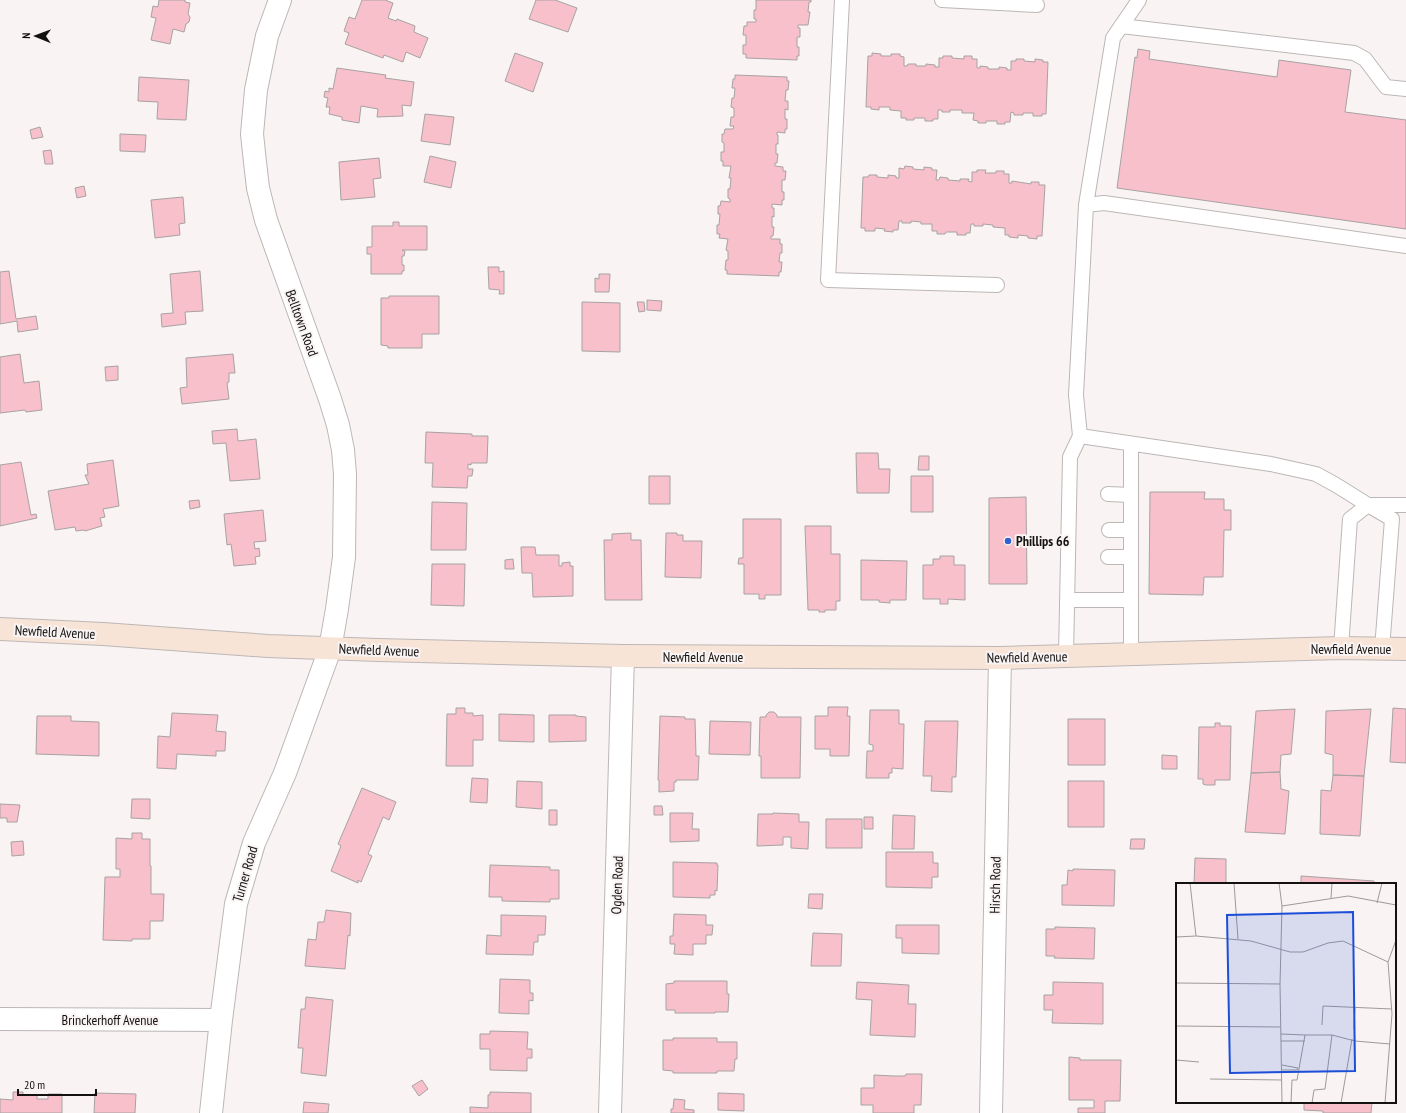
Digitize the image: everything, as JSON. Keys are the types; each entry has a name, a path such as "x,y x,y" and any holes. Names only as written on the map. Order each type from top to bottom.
{"main road":[{"name":"Newfield Avenue","path":"0,629 103,634 330,649 622,656 1000,658 1341,648 1406,649"}],"street":[{"name":"Belltown Road","path":"280,0 267,36 256,90 252,134 254,162 258,188 266,220 330,399 338,425 343,450 345,474 344,557 330,649"},
{"name":"Turner Road","path":"211,1113 220,1020 236,904 254,843 285,773 330,649"},
{"name":"Ogden Road","path":"610,1113 622,656"},
{"name":"Hirsch Road","path":"991,1113 1000,658"},
{"name":"Brinckerhoff Avenue","path":"0,1019 220,1020"}],"lane":[{"path":"842,0 828,280 997,285"},
{"path":"942,0 1037,5"},
{"path":"1066,656 1067,600 1073,557 1074,529 1074,494 1070,457 1080,436 1076,395 1086,204 1113,38 1139,0"},
{"path":"1121,26 1354,53 1365,59 1386,87 1406,89"},
{"path":"1086,204 1104,203 1406,246"},
{"path":"1080,436 1271,464 1316,474 1392,519 1382,649"},
{"path":"1131,444 1131,654"},
{"path":"1108,494 1131,494"},
{"path":"1341,648 1350,519 1368,505 1406,505"},
{"path":"1109,530 1131,530"},
{"path":"1108,557 1131,557"},
{"path":"1067,600 1130,600"}],"building":[{"path":"159,0 185,0 185,2 190,3 188,14 190,17 189,22 186,24 184,32 173,29 170,44 151,40 156,18 151,17 153,6 158,7"},
{"path":"362,0 385,0 393,3 388,18 396,21 397,19 415,26 414,32 428,38 420,58 406,52 403,62 384,55 383,58 345,44 349,33 344,31 349,17 355,19"},
{"path":"536,0 555,0 577,8 568,32 529,19"},
{"path":"756,0 811,0 811,2 809,2 808,12 810,12 808,25 798,25 798,28 800,28 800,37 797,37 799,56 797,56 797,60 746,58 746,54 743,54 743,45 746,45 746,35 743,35 744,26 747,26 747,22 756,22 756,19 754,19 754,10 756,10"},
{"path":"1138,49 1150,51 1149,59 1277,77 1279,60 1351,70 1345,112 1406,120 1406,229 1117,188 1135,57 1137,58"},
{"path":"515,53 543,63 533,92 505,81"},
{"path":"872,53 881,54 881,56 900,54 900,56 904,57 904,66 907,66 908,64 916,64 916,66 926,66 926,64 939,67 939,58 943,58 943,56 952,56 952,58 964,59 964,56 972,56 972,59 977,59 977,68 980,68 980,66 988,67 988,69 999,69 999,67 1011,70 1011,61 1016,61 1016,59 1024,59 1024,61 1035,62 1035,59 1043,60 1043,62 1048,62 1046,114 1042,114 1042,116 1033,116 1033,113 1014,115 1014,113 1011,112 1010,122 1005,122 1005,124 997,124 997,121 978,123 978,121 973,120 974,113 962,113 962,110 942,112 942,110 938,110 938,119 933,119 933,121 925,121 925,118 906,120 906,118 901,118 901,111 890,110 890,107 879,107 879,110 871,109 871,107 866,107 868,56 872,56"},
{"path":"337,68 386,75 385,78 414,82 411,106 402,105 403,116 377,117 378,109 361,106 359,123 342,120 342,117 329,114 330,107 326,107 328,98 324,97 325,91 329,92 329,88 333,89"},
{"path":"735,75 787,77 787,81 789,81 785,101 788,101 788,110 785,109 787,129 785,129 785,133 777,132 778,144 776,144 776,154 778,154 777,163 775,163 775,166 783,167 783,171 786,171 785,180 782,180 784,200 782,200 782,205 772,204 772,208 774,208 774,217 772,216 772,227 774,227 773,236 771,236 771,239 780,239 780,244 782,244 782,253 780,253 779,262 782,262 779,276 727,274 727,270 725,270 726,260 728,260 728,251 726,250 728,239 719,238 720,234 717,234 717,225 719,225 720,214 718,214 718,206 720,206 721,201 730,202 730,199 728,198 728,189 730,189 731,178 729,178 731,166 723,166 723,161 721,161 721,152 724,152 722,134 724,134 725,129 733,129 734,126 730,126 731,117 734,117 734,108 731,107 732,98 734,98 735,88 732,88"},
{"path":"139,77 189,80 186,120 157,119 158,102 138,101"},
{"path":"425,114 454,117 450,145 421,141"},
{"path":"40,127 43,137 32,139 30,130"},
{"path":"120,134 146,135 145,152 120,151"},
{"path":"51,150 53,164 45,164 43,151"},
{"path":"430,156 456,162 451,188 424,182"},
{"path":"379,158 381,178 373,179 375,197 341,200 339,162"},
{"path":"905,166 913,167 913,169 924,170 924,167 937,170 936,180 939,180 940,177 948,178 948,180 960,181 960,179 969,179 968,181 972,182 972,172 977,172 977,170 986,170 985,173 1004,171 1004,174 1009,174 1009,183 1012,183 1012,181 1031,184 1031,182 1039,182 1039,185 1045,185 1042,236 1037,236 1037,239 1018,235 1018,238 1009,237 1009,235 1005,235 1005,228 983,224 983,226 974,226 974,224 971,224 970,233 966,233 966,235 957,235 957,232 937,234 937,231 932,231 932,224 921,224 921,222 911,221 911,223 902,223 902,221 899,221 898,230 893,230 893,232 875,228 875,231 865,231 865,228 861,228 863,177 877,175 877,177 888,178 888,175 899,178 899,168 904,169"},
{"path":"84,186 86,196 77,198 75,188"},
{"path":"183,197 185,223 179,224 180,235 155,238 151,200"},
{"path":"393,222 399,222 399,226 427,226 427,250 402,250 405,251 404,256 402,256 404,271 402,271 402,274 371,274 371,254 367,254 367,247 372,247 372,226 393,226"},
{"path":"488,267 499,267 499,272 504,271 504,294 499,294 500,290 489,289"},
{"path":"9,271 16,319 36,316 38,329 18,332 17,321 0,324 0,272"},
{"path":"200,271 203,311 185,312 186,324 162,327 161,314 173,313 170,274"},
{"path":"599,274 610,274 609,292 595,292 595,278 599,279"},
{"path":"389,296 439,296 439,334 422,334 422,348 388,348 388,346 381,345 381,298 389,298"},
{"path":"647,300 662,301 661,311 647,310"},
{"path":"582,302 620,303 620,352 582,351"},
{"path":"637,302 644,302 645,311 639,312"},
{"path":"20,354 24,383 39,381 42,410 26,412 25,410 0,413 0,357"},
{"path":"233,354 235,373 229,373 229,382 227,383 229,399 182,404 180,388 187,387 186,358"},
{"path":"118,366 118,380 106,381 105,367"},
{"path":"237,429 238,441 256,439 260,479 230,481 226,443 213,444 212,431"},
{"path":"426,432 488,436 487,463 468,464 468,469 473,469 472,476 468,476 467,488 432,487 433,463 425,463"},
{"path":"856,453 878,453 879,469 890,469 889,493 857,493"},
{"path":"919,456 929,456 929,470 918,470"},
{"path":"113,460 119,506 103,509 105,517 100,518 102,526 85,531 76,531 75,527 55,530 48,491 89,484 85,475 88,475 87,464"},
{"path":"21,462 31,515 36,514 37,518 0,526 0,465"},
{"path":"649,476 670,476 670,504 649,504"},
{"path":"911,476 933,476 933,512 911,512"},
{"path":"1150,492 1205,492 1204,499 1224,499 1224,510 1231,510 1231,530 1224,530 1223,577 1204,577 1203,595 1149,594"},
{"name":"Phillips 66","path":"1026,497 1027,584 989,584 989,498"},
{"path":"199,500 200,507 190,509 189,501"},
{"path":"432,502 467,503 466,550 431,550"},
{"path":"263,510 266,541 254,542 255,549 259,548 260,556 255,557 256,564 234,566 231,544 227,545 224,514"},
{"path":"743,519 781,519 781,595 765,595 765,599 759,599 759,594 744,594 744,564 738,564 739,558 743,558"},
{"path":"805,526 831,526 831,554 840,554 840,601 836,601 836,610 825,610 825,612 819,612 819,610 808,610"},
{"path":"631,533 631,540 641,540 642,600 605,600 604,540 612,540 612,534"},
{"path":"666,533 677,533 677,535 683,535 683,541 702,541 701,578 665,577"},
{"path":"521,547 535,547 536,555 559,555 559,566 562,566 562,563 570,562 570,566 573,566 573,596 533,597 532,573 522,573"},
{"path":"940,556 954,556 954,565 965,565 965,600 948,599 948,604 940,604 940,599 923,599 923,565 933,565 933,559 940,559"},
{"path":"513,559 514,569 505,569 505,560"},
{"path":"861,560 907,561 906,600 890,600 890,603 879,602 879,600 861,600"},
{"path":"432,564 465,564 464,606 431,605"},
{"path":"828,707 848,707 847,716 850,716 849,756 830,756 830,749 815,749 815,716 828,716"},
{"path":"456,708 465,708 465,713 473,713 473,716 483,715 483,740 473,740 473,766 446,766 447,714 456,714"},
{"path":"1393,708 1406,709 1406,763 1390,762"},
{"path":"1295,709 1291,754 1281,755 1280,772 1251,773 1256,711"},
{"path":"1371,709 1364,776 1333,775 1333,755 1325,753 1326,711"},
{"path":"870,710 899,710 899,724 904,724 903,769 892,768 892,773 889,773 889,778 866,778 867,751 873,751 873,745 869,744"},
{"path":"769,712 774,712 777,717 801,717 800,778 761,778 761,756 759,756 760,717 766,717"},
{"path":"172,713 218,715 216,731 226,732 225,751 216,751 216,756 177,754 176,769 157,768 158,736 170,737"},
{"path":"499,714 534,715 534,742 499,741"},
{"path":"549,715 576,715 586,717 586,741 549,742"},
{"path":"37,716 71,716 71,721 99,722 99,756 36,754"},
{"path":"660,716 695,719 696,756 699,756 698,780 676,780 676,782 674,782 674,791 659,792"},
{"path":"1068,719 1105,719 1105,765 1068,765"},
{"path":"710,721 751,722 750,755 709,754"},
{"path":"925,721 958,721 956,777 952,777 952,792 931,791 932,776 923,776"},
{"path":"1215,723 1220,723 1220,726 1231,726 1230,780 1215,780 1215,785 1206,785 1203,784 1203,779 1198,779 1199,727 1215,727"},
{"path":"1162,755 1177,756 1177,769 1162,769"},
{"path":"1280,772 1281,789 1289,791 1285,834 1245,832 1251,773"},
{"path":"1333,775 1364,776 1360,836 1320,834 1321,790 1331,791"},
{"path":"472,778 488,779 487,803 470,802"},
{"path":"517,781 542,782 542,809 516,807"},
{"path":"1068,781 1104,781 1104,827 1068,827"},
{"path":"362,788 396,802 389,820 383,817 368,854 372,856 361,882 358,880 358,883 331,871 341,846 338,844"},
{"path":"132,799 150,799 150,819 131,818"},
{"path":"0,804 20,805 17,822 7,822 7,818 0,818"},
{"path":"654,806 662,806 663,815 654,815"},
{"path":"549,810 557,810 557,825 549,825"},
{"path":"670,813 693,813 692,829 699,829 699,841 670,842"},
{"path":"758,814 799,814 799,822 809,822 808,849 791,848 791,837 783,837 783,845 757,846"},
{"path":"893,815 915,816 914,849 892,849"},
{"path":"864,817 873,817 873,829 864,829"},
{"path":"826,819 862,819 862,848 826,848"},
{"path":"132,833 142,833 142,839 150,839 151,894 164,894 163,921 150,921 150,939 132,939 132,941 103,940 105,877 120,877 120,869 116,869 116,838 132,839"},
{"path":"1131,839 1145,839 1144,849 1130,849"},
{"path":"23,841 24,855 12,856 11,842"},
{"path":"886,852 933,852 933,863 938,863 938,877 932,877 932,888 886,887"},
{"path":"1195,858 1226,859 1226,883 1194,883"},
{"path":"673,862 717,863 717,891 715,890 715,895 710,895 710,898 673,897"},
{"path":"490,865 550,867 550,870 559,870 559,899 550,899 550,902 502,901 502,897 489,897"},
{"path":"1073,869 1115,870 1114,906 1062,905 1062,885 1067,885 1068,870 1073,871"},
{"path":"1301,876 1374,881 1374,883 1301,883"},
{"path":"809,894 823,894 822,909 808,908"},
{"path":"326,910 351,913 350,936 348,935 345,969 305,966 308,939 316,940 318,922 324,922"},
{"path":"674,914 706,915 706,925 713,925 712,935 706,935 706,944 693,944 693,955 674,954 675,944 670,944 670,936 673,936"},
{"path":"501,915 546,916 545,935 538,935 538,942 534,942 533,955 486,954 487,935 501,936"},
{"path":"896,925 939,925 939,954 902,953 902,938 896,938"},
{"path":"1055,927 1095,928 1094,959 1054,958 1055,956 1046,956 1046,929 1055,929"},
{"path":"813,933 842,934 841,966 811,966"},
{"path":"500,979 530,980 530,993 533,993 533,1001 529,1000 529,1014 499,1013"},
{"path":"674,981 727,981 727,994 729,994 728,1012 675,1013 675,1010 666,1010 666,984 674,983"},
{"path":"857,982 909,985 908,1004 916,1004 915,1037 870,1035 872,1000 856,999"},
{"path":"1053,982 1103,983 1103,1024 1052,1023 1053,1010 1044,1010 1044,995 1053,995"},
{"path":"306,997 333,1000 326,1076 301,1073 303,1048 298,1048 301,1009 305,1009"},
{"path":"490,1031 528,1032 527,1049 532,1049 532,1058 527,1058 527,1071 490,1070 490,1049 480,1049 480,1034 490,1034"},
{"path":"673,1038 717,1038 717,1042 737,1042 737,1059 735,1059 734,1071 717,1071 717,1073 673,1073 673,1071 663,1070 663,1040 673,1040"},
{"path":"1069,1057 1080,1058 1080,1060 1121,1060 1120,1101 1105,1101 1105,1113 1078,1113 1078,1108 1094,1108 1094,1100 1069,1100"},
{"path":"906,1074 922,1074 921,1105 914,1105 914,1113 873,1113 873,1105 861,1105 861,1088 874,1088 874,1075 905,1076"},
{"path":"422,1080 428,1089 419,1096 412,1086"},
{"path":"13,1092 23,1092 23,1095 37,1095 37,1099 48,1099 48,1094 62,1094 62,1113 0,1113 0,1099 13,1100"},
{"path":"490,1092 531,1093 531,1113 470,1113 470,1107 488,1108 488,1095 490,1095"},
{"path":"95,1093 136,1094 135,1113 94,1113"},
{"path":"718,1093 744,1094 744,1111 718,1110"},
{"path":"674,1099 685,1100 684,1109 694,1110 694,1113 671,1113"},
{"path":"304,1102 329,1104 328,1113 303,1113"},
{"path":"1304,1103 1372,1103 1371,1113 1323,1113 1323,1111 1304,1110"}],"place":[{"name":"Phillips 66","path":"1008,541"}]}
